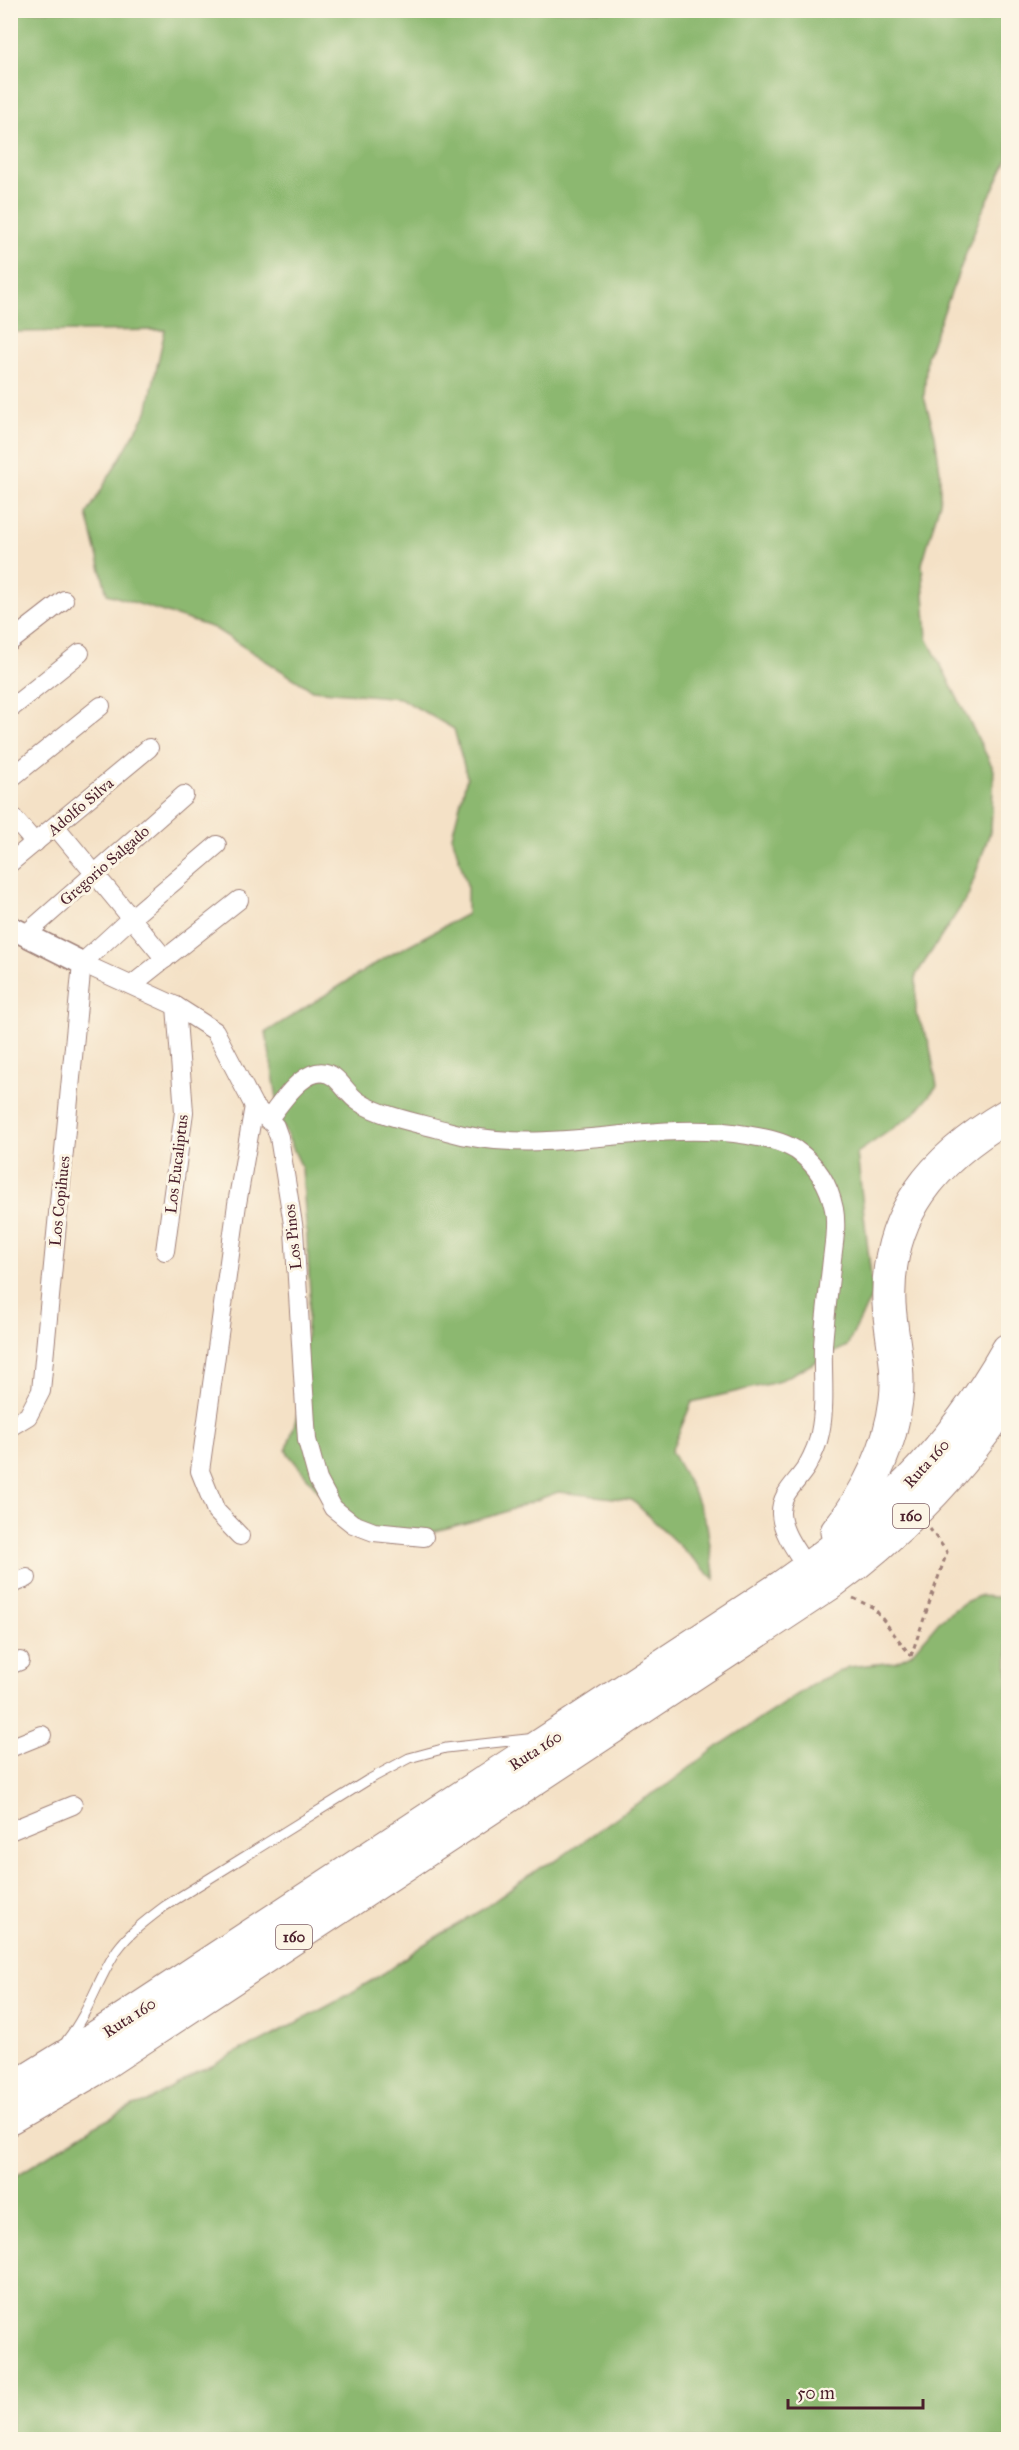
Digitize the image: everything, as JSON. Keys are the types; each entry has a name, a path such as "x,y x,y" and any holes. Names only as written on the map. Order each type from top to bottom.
{"highway":[{"path":"808,1569 854,1511 867,1490 886,1445 896,1398 897,1374 889,1308 890,1270 896,1242 907,1212 918,1192 947,1158 973,1137 1008,1115"},
{"name":"Ruta 160","path":"20,2086 808,1569 871,1520 927,1464 963,1421 1008,1350"},
{"name":"Ruta 160","path":"10,2118 103,2064 829,1584 892,1534 931,1496 978,1440 1008,1397"}],"street":[{"path":"10,642 64,600"},
{"path":"10,709 81,653"},
{"path":"10,779 101,706"},
{"name":"Adolfo Silva","path":"10,863 149,748"},
{"name":"Gregorio Salgado","path":"18,931 93,873 184,795"},
{"path":"10,813 35,843"},
{"path":"56,827 165,959"},
{"path":"18,931 82,963 130,918 217,846"},
{"path":"133,984 239,900"},
{"name":"Los Pinos","path":"82,963 133,984 176,1006 215,1032 254,1106 275,1126 279,1137 294,1230 306,1440 318,1480 333,1508 353,1524 374,1532 424,1537"},
{"name":"Los Copihues","path":"10,1427 28,1416 41,1391 82,963"},
{"name":"Los Eucaliptus","path":"165,1251 183,1112 176,1006"},
{"path":"268,1120 298,1083 314,1074 324,1072 334,1077 360,1102 376,1110 459,1135 509,1141 547,1141 681,1131 731,1132 767,1138 791,1148 806,1158 819,1172 828,1190 834,1211 835,1235 823,1346 820,1433 806,1468 792,1484 784,1498 781,1513 791,1541 808,1569"},
{"path":"240,1536 216,1511 200,1470 237,1204 254,1106"},
{"path":"10,1748 42,1735"},
{"path":"10,1831 73,1805"}],"lane":[{"path":"20,2086 54,2057 76,2029 117,1951 136,1929 165,1906 368,1780 409,1758 446,1748 518,1741 568,1728"}],"path":[{"path":"850,1597 874,1608 911,1656 947,1552"}],"green space":[{"path":"11,11 1008,11 1008,158 981,214 927,356 924,397 935,435 940,471 940,502 922,564 927,638 994,770 991,829 968,896 916,975 916,1014 929,1042 937,1086 914,1114 857,1153 873,1294 847,1346 777,1382 692,1402 671,1451 693,1491 707,1525 715,1580 632,1500 558,1492 496,1515 387,1544 328,1503 286,1451 299,1410 310,1294 302,1168 281,1122 266,1032 383,959 467,914 467,885 452,836 467,777 454,729 400,698 312,690 214,628 107,594 87,514 147,412 165,330 11,332"},
{"path":"979,1596 1008,1598 1008,2439 11,2439 11,2179 94,2127 133,2106 148,2102 197,2071 259,2043 341,1999 483,1909 541,1867 557,1860 628,1809 667,1785 720,1745 818,1681 849,1667 895,1662 911,1654 939,1621 965,1602"}]}
